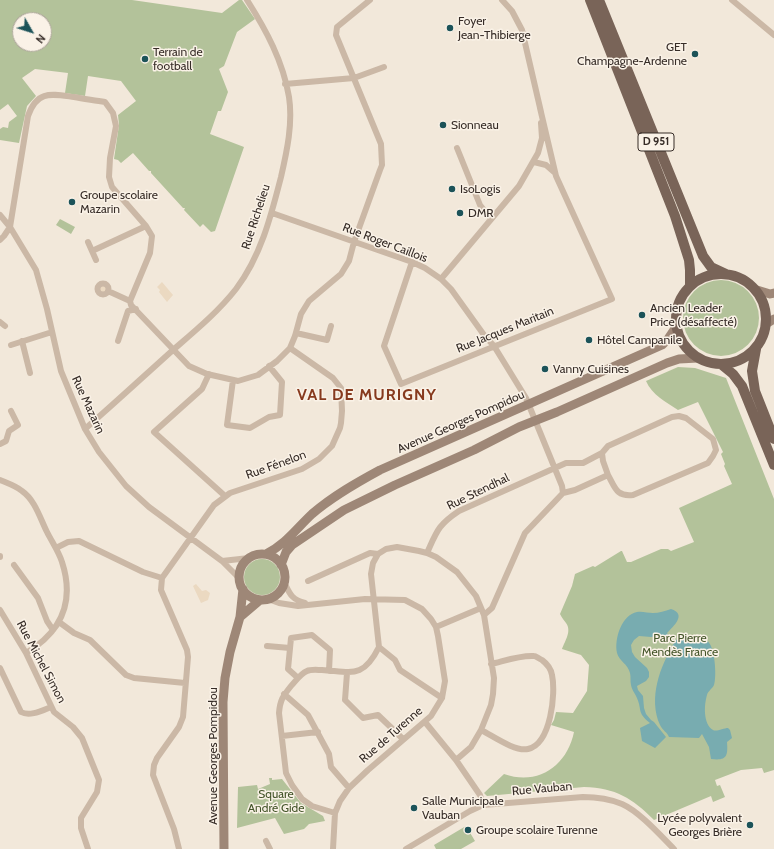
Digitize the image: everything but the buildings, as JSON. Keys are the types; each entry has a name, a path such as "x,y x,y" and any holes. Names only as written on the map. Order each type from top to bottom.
{"main road":[{"name":"D 951","path":"590,0 675,216 689,260 690,286"},
{"name":"D 951","path":"599,0 703,256 711,267 726,274"},
{"path":"756,349 735,363 722,365 710,363 698,358 688,350 680,339 676,327 676,312 681,298 690,286 700,279 713,274 726,274 738,276 757,290 763,301 770,322 756,349 752,371 755,390 774,439"},
{"path":"757,290 770,294 774,293"},
{"name":"Avenue Georges Pompidou","path":"266,554 277,549 311,515 332,498 358,482 380,470 662,345 676,327"},
{"path":"240,617 264,600 278,593 284,582 285,576 282,565 286,552 292,545 344,510 395,484 474,450 519,427 667,363 679,358 698,358"},
{"path":"722,365 733,374 742,386 774,465"},
{"path":"264,600 247,595 239,578 240,570 249,558 266,554 272,556 282,565"},
{"name":"Avenue Georges Pompidou","path":"224,849 223,702 225,678 230,652 240,617 243,589"}],"street":[{"path":"249,2 256,0"},
{"path":"0,240 10,227 28,116 32,105 43,97 52,94 105,102 113,113 116,126 110,158 109,177 112,187 146,226 152,236 150,253 130,300 131,305 189,366 209,374 238,381 258,375 290,348 301,314 309,301 341,274 349,261 354,242 382,166 381,144 336,35 337,26 370,0"},
{"path":"441,279 519,186 534,162 542,138 540,108 522,30 512,12 502,0"},
{"path":"732,0 774,35"},
{"name":"Rue Richelieu","path":"85,429 207,320 238,286 258,252 272,213 286,155 290,119 289,98 283,72 272,43 259,17 249,2"},
{"path":"285,84 354,78 384,67"},
{"name":"Rue Jacques Maritain","path":"412,262 384,346 401,384 612,299 585,243 555,174 540,108"},
{"path":"457,148 480,205 491,219"},
{"path":"539,148 545,150 552,158"},
{"path":"534,162 546,165 555,174"},
{"name":"Rue Roger Caillois","path":"272,213 412,262 425,268 441,279 451,289 494,346 526,398 562,486 563,493"},
{"name":"Rue Mazarin","path":"0,215 10,227 36,270 61,371 85,429 99,452 126,486 149,507 222,561 239,578"},
{"path":"92,251 146,226"},
{"path":"88,242 96,260"},
{"path":"108,291 130,300"},
{"path":"118,341 128,311 136,309"},
{"path":"296,333 327,340 331,326"},
{"path":"11,344 52,332"},
{"path":"22,341 30,373"},
{"name":"Rue Fénelon","path":"162,578 214,505 230,492 302,469 319,459 332,446 340,428 342,411 341,388 333,378 290,348"},
{"path":"233,380 227,425 250,428 269,417 280,415 282,382 269,366"},
{"path":"209,374 202,389 154,432 225,496"},
{"path":"0,444 6,441 9,431 18,425 11,411"},
{"name":"Rue Stendhal","path":"427,553 437,530 445,520 459,511 566,463 583,463 602,453 608,446 672,417 679,416 686,418 713,438 716,450 708,463 633,495 626,496 618,493 608,475"},
{"path":"484,615 492,608 525,533 563,493 575,490 608,475 602,453"},
{"path":"0,480 22,490 32,500 56,548 62,562 66,579 67,598 59,622 37,646 26,653"},
{"path":"56,548 68,542 79,541 143,572 162,578 160,590 187,650 188,657 182,717 179,727 157,758 154,765 153,775 174,829 178,849"},
{"path":"335,812 312,806 302,799 292,785 286,773 279,705 284,694 298,678 307,671 347,673 361,670 375,656 379,647 370,574 373,563 378,554 386,549 397,547 419,550 436,557 457,572 476,596 484,615 494,678 491,705 481,730 471,747 456,760"},
{"path":"308,580 370,553 378,554"},
{"path":"222,561 249,558"},
{"path":"14,565 38,598 47,621 53,630"},
{"path":"284,582 292,598 296,601 308,604"},
{"name":"Rue de Turenne","path":"264,600 298,606 372,599 405,600 422,609 431,618 436,628 445,681 442,698 437,708 425,722 403,739 349,788 340,801 335,812 333,849"},
{"path":"436,628 481,608"},
{"name":"Rue Michel Simon","path":"0,610 26,653 54,712 73,727 82,738 99,780 97,792 81,818 81,828 88,849"},
{"path":"59,622 74,633 90,640 126,675 134,678 185,683"},
{"path":"298,678 288,669 291,638 312,635 330,650 329,671"},
{"path":"267,646 290,648"},
{"path":"379,647 394,660 400,670 442,698"},
{"path":"481,730 516,749 527,749 540,742 551,714 553,687 552,674 546,663 535,656 517,658 491,664"},
{"path":"0,668 21,712 24,714 30,713 51,707"},
{"path":"347,673 345,700 363,718 378,715 403,739"},
{"path":"284,694 308,715 329,754 331,767 349,788"},
{"path":"425,722 456,760 480,795 483,805"},
{"path":"282,736 318,732"},
{"name":"Rue Vauban","path":"406,849 470,811 483,805 582,797 610,800 624,805 642,818 674,849"},
{"path":"266,841 270,849"}],"green space":[{"path":"0,0 132,0 222,13 239,0 242,0 255,19 237,32 224,66 219,69 228,92 221,111 218,111 210,134 244,147 215,231 211,232 203,224 200,227 184,210 185,208 183,208 151,173 151,171 149,171 133,153 121,163 114,159 119,125 118,115 136,101 121,81 88,76 85,96 65,93 68,73 35,69 22,78 36,96 27,106 19,143 0,140 0,129 3,127 8,128 9,122 17,116 8,104 0,110"},
{"path":"60,219 75,227 71,234 56,225"},
{"path":"721,280 735,283 748,291 756,304 759,318 756,332 748,345 735,353 721,356 707,353 694,345 686,332 683,318 686,304 694,291 707,283"},
{"name":"Parc Pierre Mendès France","path":"678,367 695,368 726,378 774,499 774,770 764,773 762,768 741,770 715,780 717,786 720,785 725,797 713,802 711,796 654,820 631,800 605,789 584,787 487,796 484,793 504,774 516,777 528,777 539,775 549,770 565,755 570,744 574,732 551,725 556,712 573,713 587,691 589,665 581,655 562,649 568,633 568,626 560,614 572,586 575,574 593,566 595,567 621,551 627,562 631,562 661,549 668,549 671,551 694,542 679,508 732,484 724,466 725,464 721,454 723,452 698,402 678,410 656,394 646,381"},
{"path":"265,559 275,564 279,570 279,584 275,590 269,594 259,595 249,590 245,584 244,574 249,564 255,560"},
{"name":"Square André Gide","path":"269,778 272,778 272,780 282,779 301,803 323,816 325,821 309,824 304,829 284,834 275,818 237,828 238,787 257,785 258,789 270,784"},
{"path":"466,826 475,841 461,849 436,849 434,845"}],"shaded area":[{"path":"103,281 110,286 111,289 106,296 103,297 96,292 95,289 100,282"},
{"path":"162,282 173,295 167,302 157,287"},
{"path":"196,584 202,591 206,590 210,593 208,600 201,603 193,586"}],"water":[{"path":"671,609 676,611 679,617 676,624 667,633 670,638 675,641 680,637 701,639 707,641 712,648 715,662 715,681 707,695 705,714 707,723 713,730 716,731 728,728 730,730 732,738 727,742 727,754 723,758 711,759 709,747 702,734 699,738 669,737 660,725 655,704 655,694 660,672 674,643 663,635 651,637 639,636 631,645 632,652 635,657 647,668 649,672 649,677 646,681 637,686 638,690 643,696 646,714 666,737 655,748 642,741 640,728 650,723 641,713 638,701 631,687 629,670 617,653 616,647 618,634 623,622 632,614 637,612 658,613"}],"place":[{"name":"Foyer Jean-Thibierge","path":"450,28"},
{"name":"GET Champagne-Ardenne","path":"695,54"},
{"name":"Terrain de football","path":"145,59"},
{"name":"Sionneau","path":"443,125"},
{"name":"IsoLogis","path":"452,189"},
{"name":"Groupe scolaire Mazarin","path":"72,202"},
{"name":"DMR","path":"460,213"},
{"name":"Ancien Leader Price (désaffecté)","path":"642,315"},
{"name":"Hôtel Campanile","path":"589,340"},
{"name":"Vanny Cuisines","path":"545,369"},
{"name":"Salle Municipale Vauban","path":"414,808"},
{"name":"Lycée polyvalent Georges Brière","path":"750,825"},
{"name":"Groupe scolaire Turenne","path":"468,830"}],"district":[{"name":"VAL DE MURIGNY","path":"367,395"}]}
